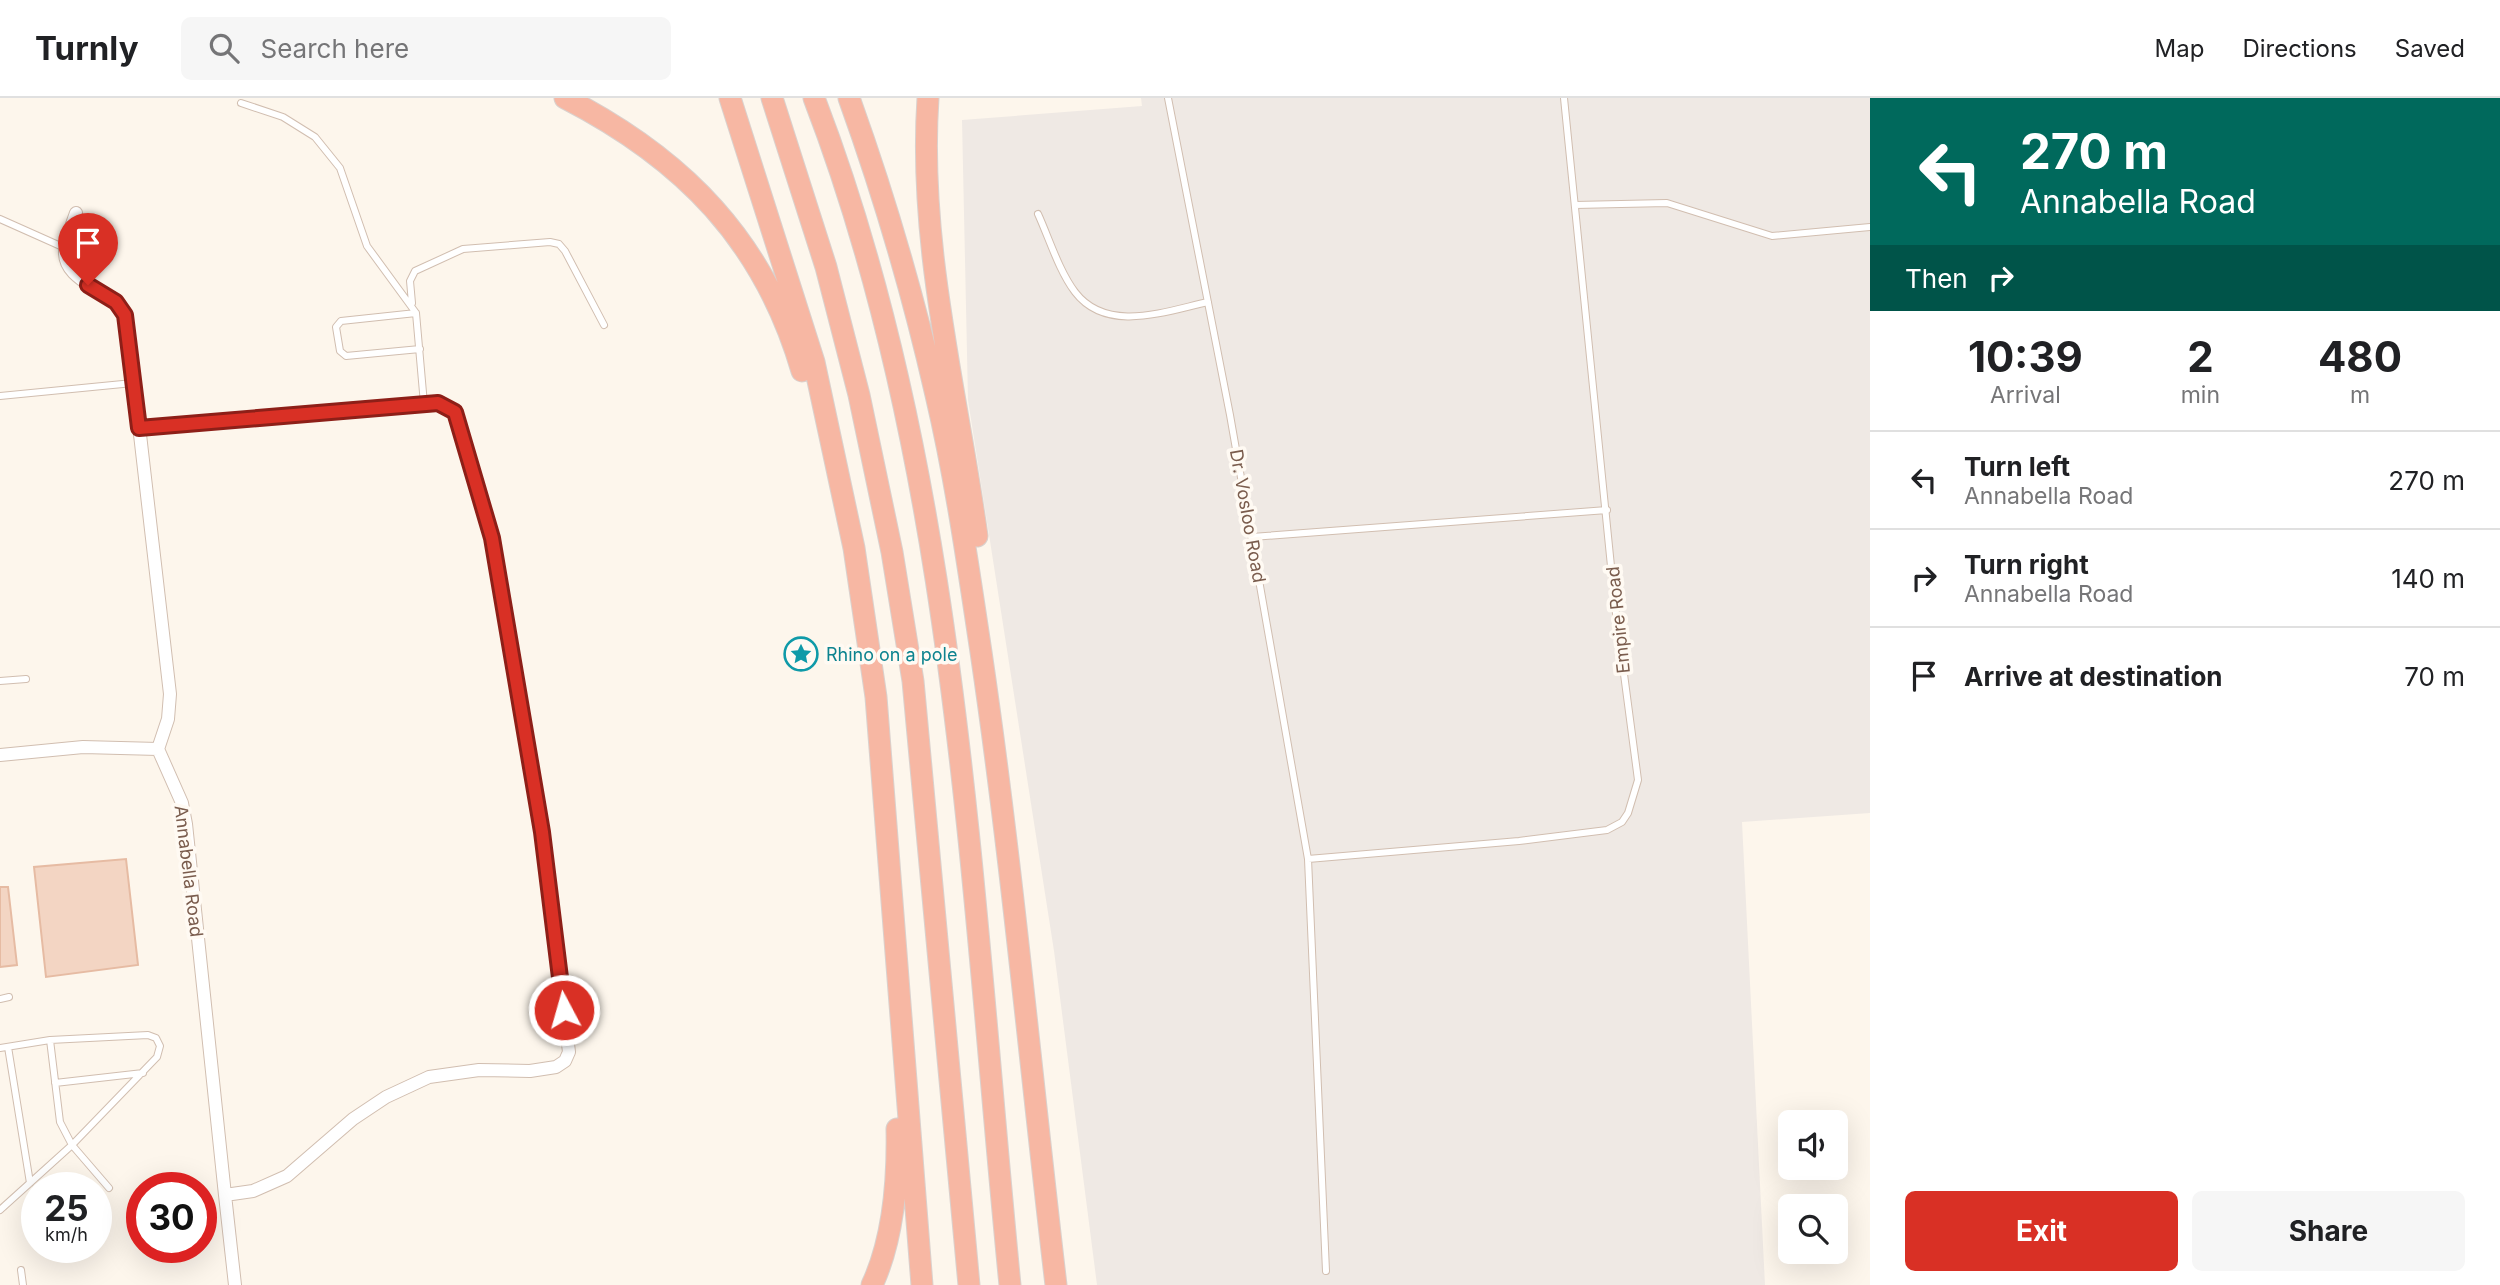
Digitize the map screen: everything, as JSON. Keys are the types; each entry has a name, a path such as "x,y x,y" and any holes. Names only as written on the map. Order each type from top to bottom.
{"highway":[{"path":"565,98 610,121 674,167 733,230 757,264 782,313 798,356 854,548"},
{"path":"730,98 814,362 854,548 876,697 922,1285"},
{"path":"772,98 826,267 859,395 892,552 913,681 969,1285"},
{"path":"814,98 885,328 919,483 960,751 1010,1285"},
{"path":"849,98 896,241 937,397 969,572 994,737 1056,1285"},
{"path":"928,98 926,180 930,237 990,635 997,705 994,737"},
{"path":"872,1285 891,1218 898,1164 897,966"}],"street":[{"path":"0,755 83,747 158,750 168,719 170,694 123,309 74,273 66,259 65,248 76,214"},
{"path":"139,428 424,404 446,406 455,412 492,538 542,832 569,1052 565,1061 556,1067 530,1071 479,1069 429,1077 386,1097 353,1119 287,1176 253,1191 225,1195"},
{"name":"Annabella Road","path":"158,750 177,788 186,824 235,1285"}],"lane":[{"name":"Dr. Vosloo Road","path":"1168,98 1252,537 1308,859 1326,1271"},
{"name":"Empire Road","path":"1308,859 1519,841 1607,830 1622,822 1633,803 1638,780 1615,607 1564,98"},
{"path":"241,103 284,117 315,137 340,168 367,246 381,269 416,313 424,404"},
{"path":"1575,205 1667,203 1772,236 1870,227"},
{"path":"1038,214 1075,292 1101,312 1138,316 1208,302"},
{"path":"0,219 65,248"},
{"path":"412,305 410,281 415,271 453,252 550,242 559,244 565,251 604,326"},
{"path":"416,313 341,321 336,327 340,351 346,356 420,349"},
{"path":"0,396 134,383"},
{"path":"1252,537 1607,510"},
{"path":"0,681 26,679"},
{"path":"0,999 9,998"},
{"path":"28,1172 4,1048 50,1040 148,1035 156,1038 159,1052 143,1073 42,1172"},
{"path":"50,1040 60,1122 72,1145 95,1172"},
{"path":"55,1083 143,1073"},
{"path":"0,1210 21,1191"},
{"path":"21,1270 23,1285"}],"shaded area":[{"path":"1141,98 1870,98 1870,813 1742,822 1765,1285 1097,1285 1054,951 968,400 962,120 1142,106"}],"building":[{"path":"126,859 138,965 46,977 34,867"},
{"path":"0,887 8,887 17,965 0,967"}],"place":[{"name":"Rhino on a pole","path":"801,654"}],"route":[{"path":"88,285 123,309 127,322 139,428 438,403 455,412 492,538 542,832 564,1010"}]}
